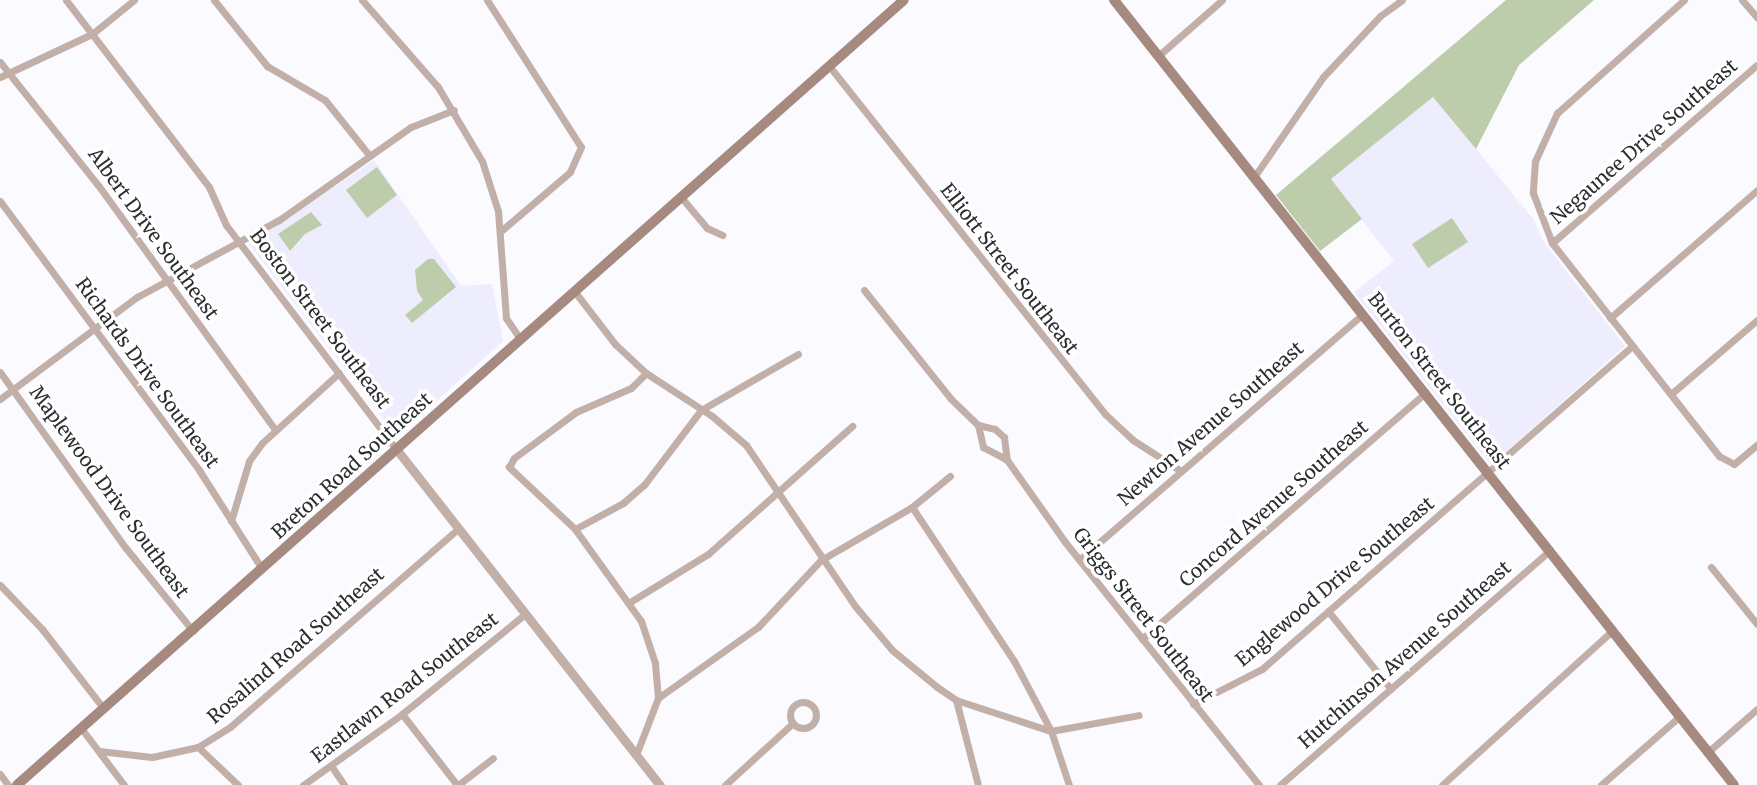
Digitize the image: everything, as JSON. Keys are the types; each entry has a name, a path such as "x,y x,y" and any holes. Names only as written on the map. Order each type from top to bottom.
{"main road":[{"name":"Breton Road Southeast","path":"17,785 904,0"},
{"name":"Burton Street Southeast","path":"1114,0 1734,785"}],"street":[{"name":"Boston Street Southeast","path":"66,0 209,187 238,242 458,529 660,785"},
{"path":"0,77 92,34 134,0"},
{"path":"214,0 267,66 325,100 369,155"},
{"path":"362,0 398,37 454,110 482,161 501,231 506,318 520,339"},
{"path":"487,0 581,147 570,172 501,231"},
{"path":"1158,56 1222,0"},
{"path":"1254,177 1323,77 1380,16 1402,0"},
{"path":"1684,0 1569,102 1548,127 1535,160 1533,193 1542,228 1552,243 1632,346 1730,464 1757,445"},
{"path":"1742,0 1757,18"},
{"name":"Albert Drive Southeast","path":"0,62 167,278 274,428"},
{"name":"Negaunee Drive Southeast","path":"1552,243 1757,65"},
{"name":"Elliott Street Southeast","path":"830,67 1105,414 1133,440 1181,471"},
{"path":"0,399 95,326 167,278 279,220 411,127 454,110"},
{"path":"1611,318 1757,190"},
{"path":"681,197 707,228 722,235"},
{"name":"Richards Drive Southeast","path":"0,201 199,470 262,569"},
{"name":"Griggs Street Southeast","path":"864,290 951,399 978,425 996,429 1004,437 1007,460"},
{"path":"575,292 615,344 646,373 738,438 779,490 821,560 892,650 956,700 1051,731 1139,715"},
{"name":"Newton Avenue Southeast","path":"1080,559 1363,314"},
{"path":"1671,394 1757,320"},
{"name":"Englewood Drive Southeast","path":"1193,704 1262,669 1632,346"},
{"path":"575,529 635,493 701,410 797,354"},
{"name":"Maplewood Drive Southeast","path":"0,372 125,547 193,631"},
{"path":"231,522 249,461 274,428 339,373"},
{"path":"636,755 658,698 655,663 630,602 575,529 509,467 514,458 576,412 631,388 646,373"},
{"name":"Concord Avenue Southeast","path":"1142,639 1426,393"},
{"name":"Griggs Street Southeast","path":"978,425 983,447 1007,460 1142,639 1259,785"},
{"path":"630,602 708,554 852,426"},
{"path":"658,698 758,627 821,560 912,507 950,477"},
{"path":"912,507 996,631 1051,731 1069,785"},
{"name":"Rosalind Road Southeast","path":"99,751 152,757 198,747 230,727 458,529"},
{"name":"Hutchinson Avenue Southeast","path":"1280,785 1550,550"},
{"path":"1711,567 1757,624"},
{"path":"0,585 43,629 104,709"},
{"path":"1328,611 1391,689"},
{"name":"Eastlawn Road Southeast","path":"303,785 332,767 402,714 525,614"},
{"path":"1442,785 1612,629"},
{"path":"956,700 978,785"},
{"path":"1708,752 1757,709"},
{"path":"402,714 458,785 493,758"},
{"path":"1601,785 1680,716"},
{"path":"725,785 793,723"},
{"path":"81,729 124,785"},
{"path":"198,747 238,785"},
{"path":"332,767 344,785"},
{"path":"0,774 8,785"}],"shaded area":[{"path":"1433,96 1534,220 1543,241 1625,346 1491,465 1354,292 1394,261 1330,179"},
{"path":"374,160 461,286 492,284 503,341 397,437 249,244"}],"green space":[{"path":"1506,0 1594,0 1519,65 1476,149 1433,97 1331,179 1362,219 1320,251 1276,195"},
{"path":"377,167 397,195 367,218 346,190"},
{"path":"311,212 322,225 305,234 290,251 278,234"},
{"path":"1452,218 1468,242 1428,268 1412,244"},
{"path":"428,259 434,259 456,287 412,323 405,315 423,300 417,291 415,270"}]}
